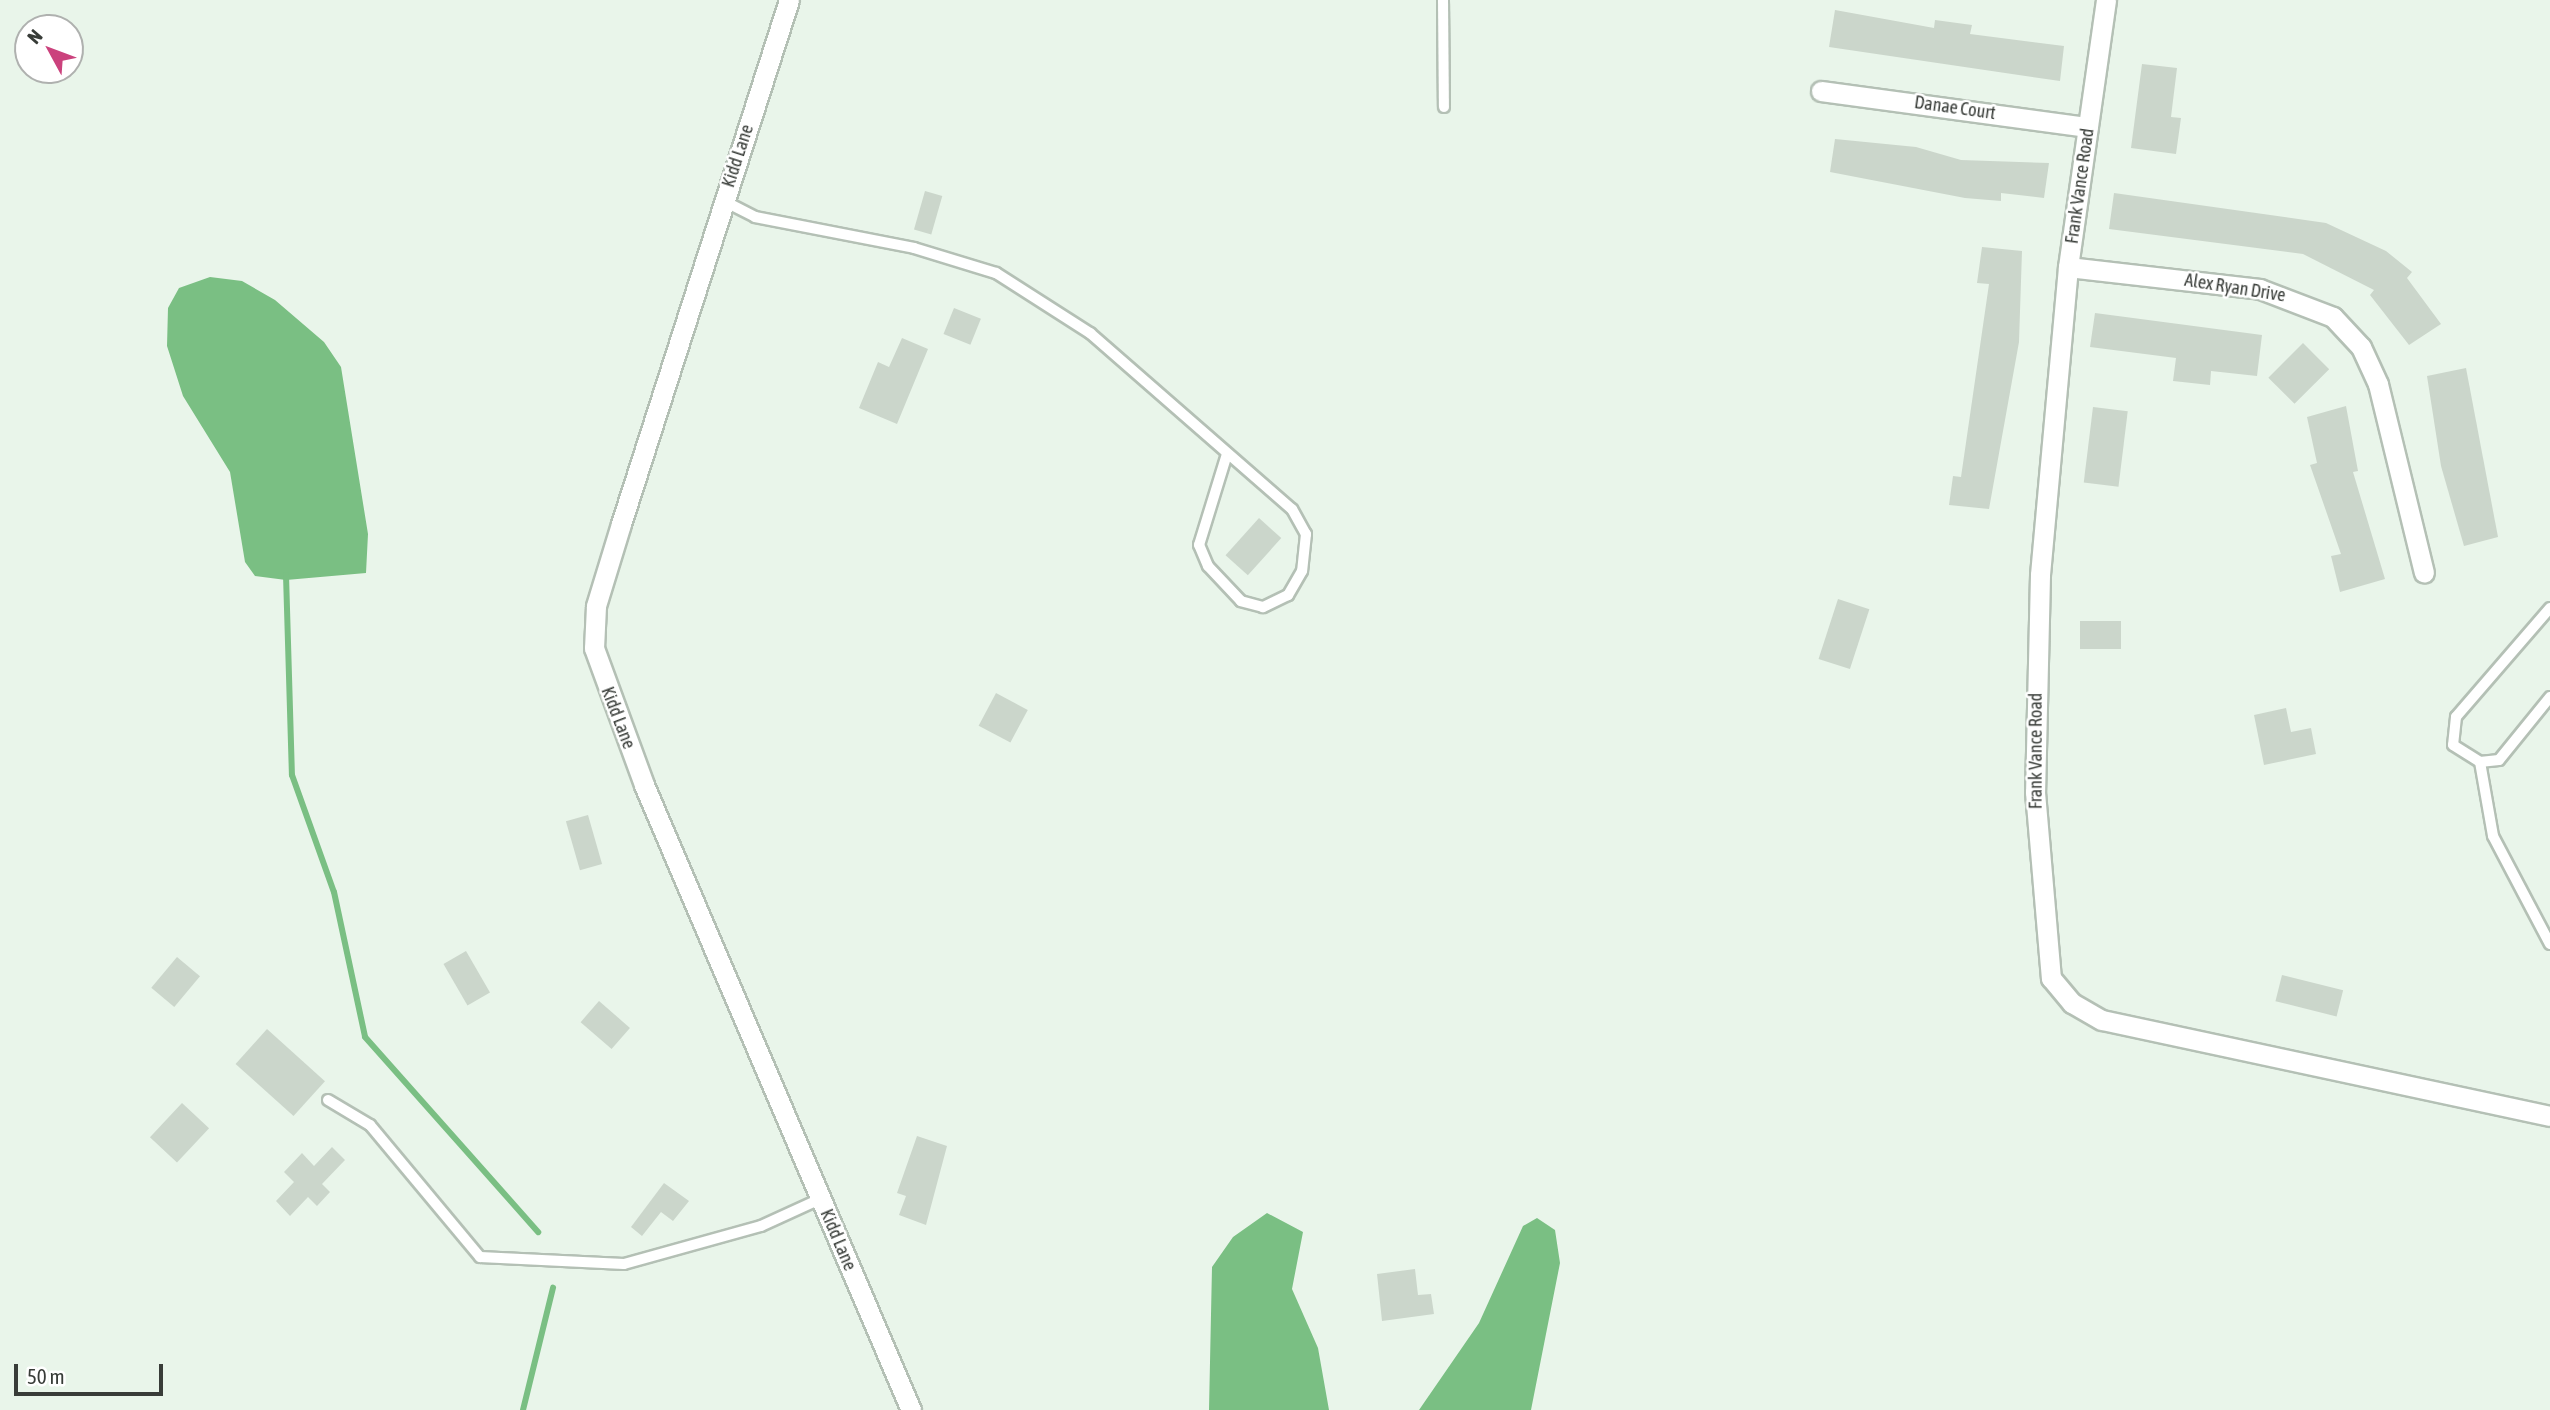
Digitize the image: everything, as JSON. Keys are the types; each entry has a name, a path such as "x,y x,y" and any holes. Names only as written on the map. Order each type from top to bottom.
{"street":[{"name":"Kidd Lane","path":"789,0 596,606 594,648 645,785 911,1410"},
{"name":"Frank Vance Road","path":"2106,0 2068,267 2035,706 2045,962 2055,986 2102,1020 2550,1116"},
{"name":"Danae Court","path":"1821,90 2088,127"},
{"name":"Alex Ryan Drive","path":"2068,267 2260,289 2333,317 2361,347 2378,384 2424,572"}],"lane":[{"path":"1443,0 1444,107"},
{"path":"723,201 755,217 914,248 996,273 1090,333 1292,509 1306,534 1303,571 1288,595 1263,607 1241,601 1208,566 1199,545 1227,454"},
{"path":"2550,608 2456,717 2454,745 2480,762 2499,760 2550,697"},
{"path":"2480,762 2493,836 2550,944"},
{"path":"328,1100 370,1125 480,1257 624,1264 761,1226 820,1199"}],"shaded area":[{"path":"210,277 242,281 275,300 324,342 341,367 368,534 366,573 286,580 255,576 245,562 230,472 183,396 167,346 168,308 179,288"},
{"path":"1267,1213 1303,1232 1292,1289 1318,1348 1329,1410 1209,1410 1212,1267 1233,1237"},
{"path":"1537,1218 1555,1230 1560,1263 1531,1410 1419,1410 1479,1323 1523,1226"}],"building":[{"path":"1835,10 1934,28 1935,20 1972,25 1970,34 2064,46 2060,81 1829,47"},
{"path":"2142,64 2177,68 2171,117 2181,118 2176,154 2131,148"},
{"path":"1835,139 1916,147 1961,160 2049,163 2044,198 2001,193 2001,201 1965,198 1830,172"},
{"path":"925,191 942,196 931,234 914,229"},
{"path":"2114,193 2326,223 2386,251 2412,272 2407,278 2441,324 2409,345 2370,295 2374,290 2303,254 2109,229"},
{"path":"1982,247 2022,251 2019,342 1989,509 1949,505 1953,476 1961,477 1989,284 1977,283"},
{"path":"954,308 981,319 970,345 944,334"},
{"path":"2095,313 2262,335 2257,376 2211,371 2210,385 2173,381 2176,358 2090,347"},
{"path":"902,338 928,349 897,424 859,408 878,362 889,367"},
{"path":"2303,343 2329,369 2295,404 2268,378"},
{"path":"2466,368 2498,537 2464,546 2441,466 2427,376"},
{"path":"2346,406 2358,471 2353,472 2385,579 2340,592 2331,556 2341,554 2310,465 2317,463 2307,417"},
{"path":"2093,407 2128,411 2118,487 2084,482"},
{"path":"1259,518 1281,538 1248,575 1226,555"},
{"path":"1838,599 1869,609 1850,669 1819,659"},
{"path":"2080,621 2121,621 2121,649 2080,649"},
{"path":"996,693 1028,710 1010,743 979,726"},
{"path":"2286,708 2291,732 2311,728 2316,754 2264,765 2254,715"},
{"path":"588,815 602,864 580,870 566,821"},
{"path":"466,951 490,993 467,1006 443,964"},
{"path":"177,957 200,976 174,1007 151,988"},
{"path":"2282,975 2343,990 2337,1016 2275,1001"},
{"path":"599,1001 630,1028 612,1049 581,1022"},
{"path":"267,1029 325,1081 294,1116 236,1064"},
{"path":"182,1103 209,1128 177,1163 150,1137"},
{"path":"917,1136 947,1146 926,1225 899,1215 906,1196 897,1193"},
{"path":"332,1147 345,1160 322,1184 330,1192 317,1206 308,1197 290,1216 276,1201 294,1182 284,1172 302,1153 314,1166"},
{"path":"664,1183 689,1201 673,1221 661,1212 642,1236 631,1227"},
{"path":"1415,1269 1418,1295 1431,1294 1434,1314 1382,1321 1377,1274"}],"waterway":[{"path":"286,575 292,775 334,892 365,1037 538,1232"},
{"path":"523,1410 553,1288"}]}
